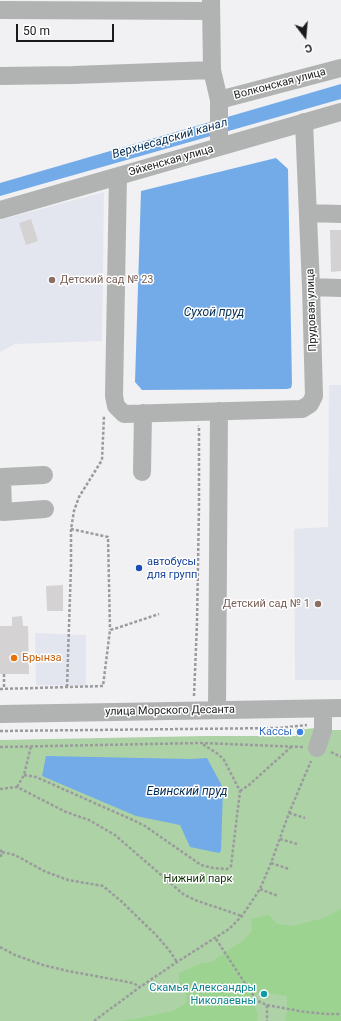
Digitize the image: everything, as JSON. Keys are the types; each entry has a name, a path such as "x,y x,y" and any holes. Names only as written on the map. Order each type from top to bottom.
{"street":[{"path":"0,10 160,11 211,5 212,70 219,107 219,143"},
{"name":"Волконская улица","path":"219,107 341,68"},
{"path":"0,76 212,70"},
{"name":"Эйхенская улица","path":"0,210 118,176 219,143 341,112"},
{"name":"Прудовая улица","path":"118,176 114,396 116,406 124,414 302,409 310,404 314,396 304,122"},
{"path":"308,213 341,214"},
{"path":"311,287 341,288"},
{"path":"217,710 219,411"},
{"path":"142,472 143,413"},
{"path":"44,475 2,477 3,512 45,509"},
{"name":"улица Морского Десанта","path":"0,714 217,710 323,716 341,708"},
{"path":"317,748 323,730 323,716"}],"path":[{"path":"67,687 71,529 74,511 79,497 102,460 104,415"},
{"path":"194,711 197,623 199,427"},
{"path":"0,689 103,686 110,630 108,537 71,529"},
{"path":"110,630 159,614"},
{"path":"4,674 4,688"},
{"path":"0,731 279,728 323,716"},
{"path":"24,775 36,777 145,826 201,865 227,869 231,866 240,791 224,760 201,742"},
{"path":"0,747 201,742 317,748 289,813 271,863 260,888 242,916 229,929 176,962 94,1021"},
{"path":"17,787 24,775 31,746"},
{"path":"240,791 249,785 291,746"},
{"path":"0,789 17,787 66,812 89,820 115,835 183,894 195,900 242,916"},
{"path":"289,813 305,818"},
{"path":"280,839 297,844"},
{"path":"0,859 1,851 15,855 44,871 62,878 103,886 121,901 156,935 169,950 176,962"},
{"path":"271,863 289,869"},
{"path":"260,888 278,896"},
{"path":"216,938 258,1001 267,1005 305,1012 341,1014"},
{"path":"0,947 15,955 43,964 133,983 140,987"},
{"path":"267,1005 267,1021"}],"shaded area":[{"name":"Детский сад № 23","path":"104,192 102,341 15,344 0,352 0,220"},
{"name":"Детский сад № 1","path":"329,385 341,385 341,680 295,680 294,529 328,527"},
{"path":"35,633 86,635 86,686 36,685"}],"green space":[{"name":"Нижний парк","path":"296,728 304,728 305,730 315,728 323,730 341,730 341,1021 0,1021 0,740 205,736 296,736"},
{"path":"341,909 341,1021 285,1021 287,1012 287,996 260,992 250,998 258,1014 257,1021 121,1021 173,1011 186,1003 187,996 179,982 179,973 202,963 211,962 244,940 252,931 251,919 269,915 277,924 292,926 324,918"}],"water":[{"name":"Верхнесадский канал","path":"341,84 341,99 0,196 0,183"},
{"name":"Сухой пруд","path":"276,158 288,169 291,388 142,390 135,382 141,191"},
{"name":"Евинский пруд","path":"46,756 207,758 223,790 221,851 219,853 190,847 180,825 136,816 42,776"}],"building":[{"path":"31,219 38,241 26,245 19,223"},
{"path":"330,230 341,230 341,271 331,272"},
{"path":"63,585 63,611 47,611 46,586"},
{"name":"Брынза","path":"22,616 23,626 28,626 29,674 0,674 0,626 12,626 12,617"}],"place":[{"name":"Детский сад № 23","path":"52,280"},
{"name":"автобусы для групп","path":"139,568"},
{"name":"Детский сад № 1","path":"318,604"},
{"name":"Брынза","path":"14,658"},
{"name":"Кассы","path":"300,732"},
{"name":"Скамья Александры Николаевны","path":"264,994"}]}
